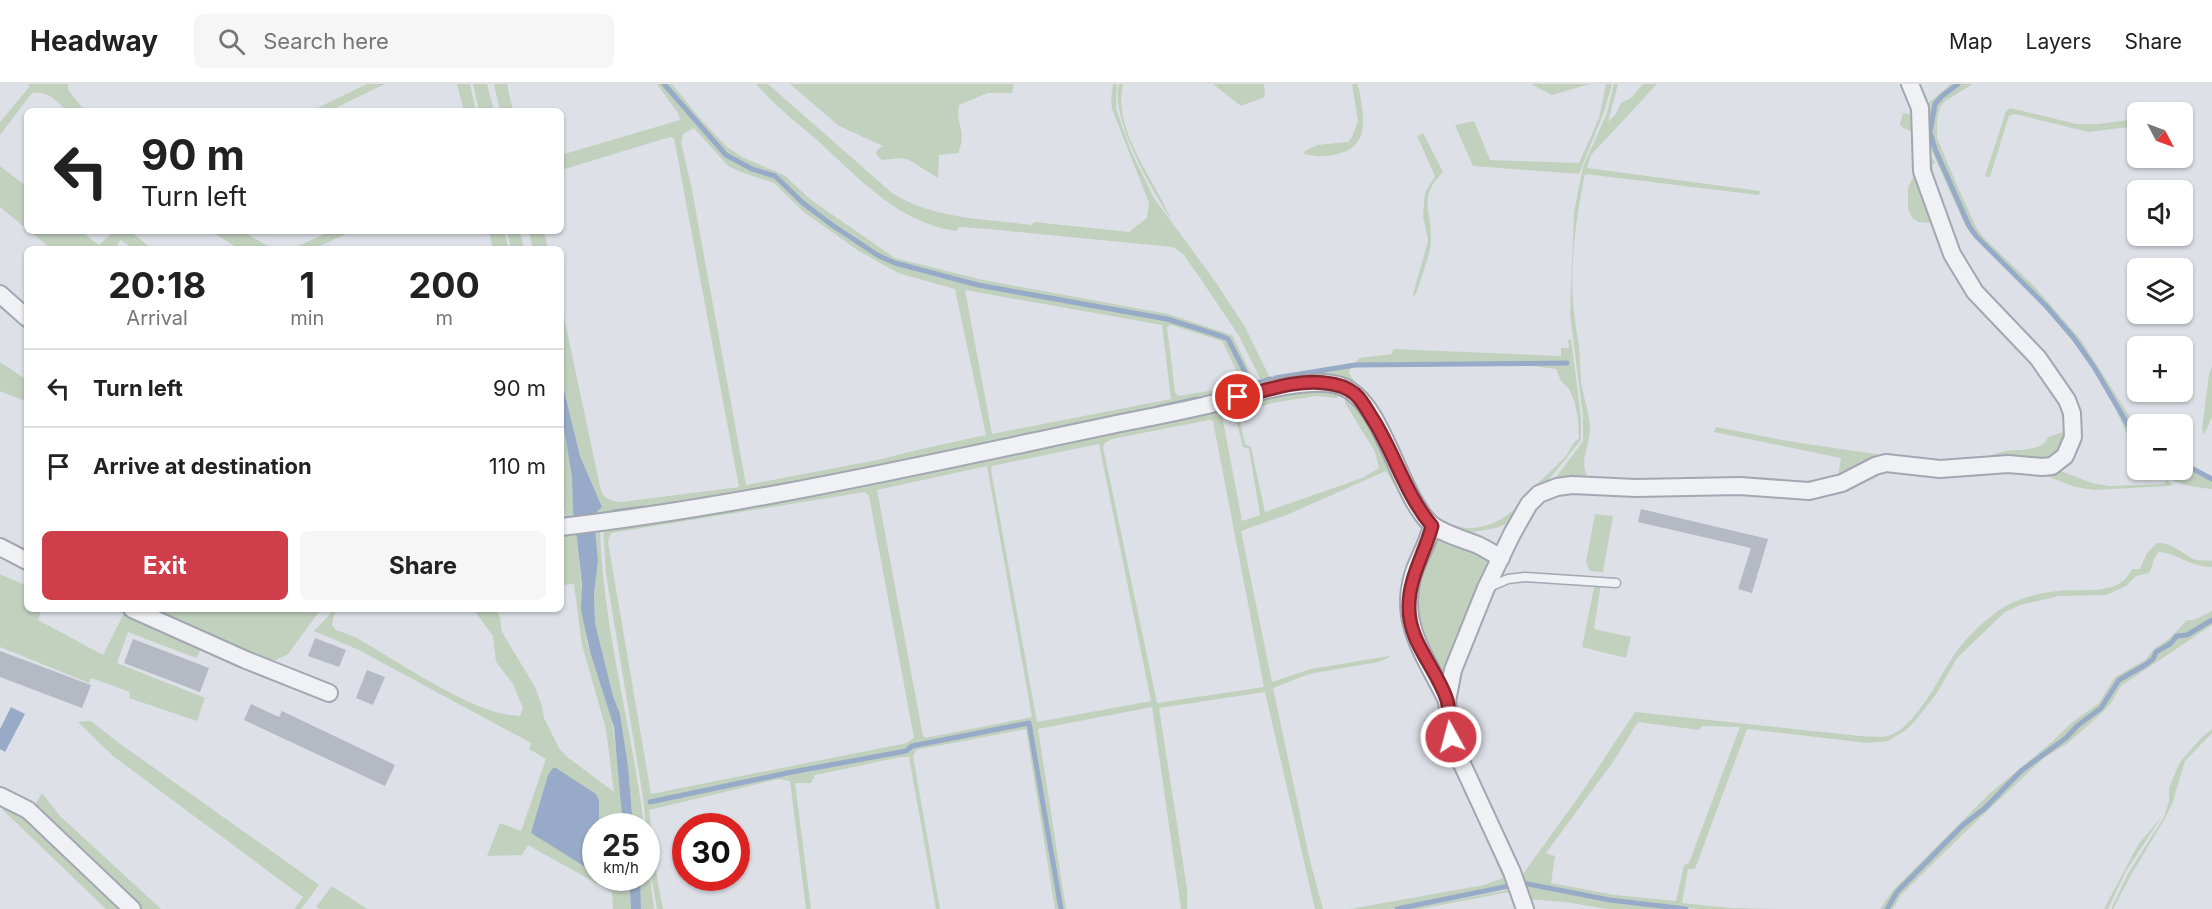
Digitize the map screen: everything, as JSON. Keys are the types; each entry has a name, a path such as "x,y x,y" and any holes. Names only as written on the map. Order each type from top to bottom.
{"street":[{"path":"1525,909 1512,872 1451,737 1447,701 1454,670 1486,588 1529,504 1539,494 1557,487 1572,485 1662,488 1740,486 1809,491 1842,483 1875,466 1886,463 1940,469 2008,464 2042,467 2052,466 2065,456 2073,437 2072,412 2067,400 2038,358 1975,292 1952,254 1927,189 1923,171 1920,108 1910,84"},
{"path":"0,294 24,315"},
{"path":"567,527 784,493 1283,387 1317,382 1341,386 1354,393 1362,402 1386,442 1419,510 1432,526 1482,547 1501,558"},
{"path":"1432,526 1415,570 1408,607 1412,628 1420,649 1447,701"},
{"path":"0,547 24,559"},
{"path":"139,612 246,660 329,693"},
{"path":"0,795 28,810 132,909"}],"lane":[{"path":"1486,588 1508,579 1525,577 1616,583"}],"green space":[{"path":"27,84 68,84 69,91 83,108 64,108 56,100 43,93 32,93 0,135 0,122 30,86"},
{"path":"367,84 385,84 335,108 317,108"},
{"path":"457,84 470,84 475,108 463,108"},
{"path":"473,84 487,84 493,108 478,108"},
{"path":"494,84 507,84 512,108 499,108"},
{"path":"657,84 663,84 725,156 751,170 774,177 802,204 831,226 894,265 941,278 1167,320 1221,337 1227,340 1249,383 1224,392 920,457 767,486 613,511 613,513 844,475 1225,394 1271,380 1274,385 1012,444 692,506 594,521 593,516 602,507 580,456 564,390 564,317 601,491 607,498 622,502 739,487 674,138 670,137 564,169 564,154 680,120 678,113","holes":["694,128 728,166 774,183 805,213 859,251 898,273 955,289 986,435 882,459 746,485 692,190 681,142 683,134","965,290 1162,325 1171,399 992,434","1171,325 1222,341 1242,382 1222,389 1178,396 1175,392 1167,327"]},
{"path":"666,84 672,84 727,147 742,157 784,175 811,200 895,258 983,280 1168,314 1232,335 1255,382 1251,382 1229,338 1222,335 1167,318 979,284 895,262 880,255 832,224 775,175 752,168 727,154"},
{"path":"756,84 768,84 892,193 908,202 942,213 978,219 1032,225 1034,222 1129,232 1147,218 1149,203 1112,109 1113,84 1117,84 1116,108 1131,151 1154,198 1217,284 1245,327 1270,378 1261,380 1239,336 1183,254 1173,247 988,229 959,227 956,231 916,219 864,183"},
{"path":"790,84 1014,84 1012,93 988,93 959,105 961,145 958,153 939,155 938,178 909,160 902,158 882,160 876,154 877,150 883,146 839,126"},
{"path":"1119,84 1123,84 1121,101 1129,137 1172,221 1154,192 1127,135 1118,99"},
{"path":"1213,84 1264,84 1265,97 1241,106"},
{"path":"1352,84 1358,84 1363,114 1358,142 1341,153 1322,156 1304,154 1305,151 1317,145 1348,142 1352,137 1358,121"},
{"path":"1531,84 1590,84 1552,95"},
{"path":"1606,84 1612,84 1604,112 1579,174 1473,166 1455,125 1474,121 1490,160 1579,163 1599,118"},
{"path":"1614,84 1618,84 1608,122 1616,114 1621,103 1631,98 1643,84 1657,84 1591,155 1587,168 1760,191 1759,195 1585,174 1576,225 1572,278 1581,381 1590,426 1584,460 1589,479 1651,483 1746,480 1808,484 1838,477 1841,458 1714,432 1716,427 1787,441 1916,460 1952,461 1973,460 2006,451 2036,447 2045,442 2048,437 2063,432 2062,414 2042,376 1964,289 1950,266 1931,223 1918,222 1912,218 1908,209 1908,188 1914,175 1911,131 1900,124 1903,113 1910,114 1908,101 1900,84 1906,84 1914,103 1919,174 1943,245 1966,288 2051,382 2063,404 2069,425 2066,445 2061,453 2055,459 2039,463 1997,460 1945,466 1890,460 1869,465 1829,482 1808,487 1734,482 1632,486 1563,482 1549,487 1583,441 1583,416 1570,314 1574,212 1583,167 1607,113"},
{"path":"1913,84 1919,84 1927,104 1951,84 1956,84 1941,95 1934,104 1929,132 1934,150 1969,226 1976,236 2045,306 2085,355 2104,387 2084,355 2049,312 1965,225 1926,138"},
{"path":"1960,84 1973,84 1945,101 1940,107 1937,138 1977,229 2034,286 2081,340 2128,414 2127,423 2087,354 2047,305 1977,235 1970,225 1936,149 1932,132 1936,105 1942,97"},
{"path":"2010,108 2076,124 2127,120 2127,127 2089,132 2015,114 2009,116 1990,177 1985,176 2006,111"},
{"path":"1423,133 1443,172 1435,181 1428,196 1431,245 1417,292 1412,298 1428,241 1423,216 1425,193 1435,176 1417,136"},
{"path":"1925,144 1935,163 1932,165 1936,189 1968,270 1990,299 2050,363 2076,401 2082,437 2078,450 2061,471 2092,483 2109,486 2165,484 2166,480 2172,484 2170,486 2094,490 2075,487 2044,475 2052,469 2075,415 1977,290 1932,194"},
{"path":"0,166 24,185 24,227 0,207"},
{"path":"34,234 85,234 99,245 111,234 134,234 148,246 130,246 120,240 117,246 48,246"},
{"path":"216,234 247,234 268,246 234,246"},
{"path":"324,234 346,234 320,246 298,246"},
{"path":"490,234 505,234 508,246 492,246"},
{"path":"508,234 521,234 523,246 510,246"},
{"path":"530,234 545,234 547,246 532,246"},
{"path":"1571,339 1581,416 1581,440 1538,493 1506,524 1473,532 1457,530 1429,518 1363,396 1276,383 1274,380 1352,367 1349,371 1350,375 1377,411 1427,510 1448,523 1469,528 1479,527 1490,524 1511,512 1526,494 1563,459 1579,438 1575,403 1556,369 1525,365 1568,365 1568,362 1354,364 1359,358 1392,354 1393,349 1561,356 1561,348 1569,348 1568,340"},
{"path":"0,362 24,378 24,401 0,391"},
{"path":"2212,366 2212,417 2204,435 2202,429"},
{"path":"1328,385 1357,403 1426,526 1422,531 1386,471 1289,514 1241,531 1272,682 1311,669 1390,657 1378,662 1309,674 1273,688 1310,861 1323,909 1315,909 1265,692 1159,708 1187,888 1187,909 1181,909 1152,707 1038,729 1066,909 1062,909 1029,721 912,745 906,750 649,801 650,804 792,773 907,752 913,747 1028,723 1060,909 1055,909 1026,729 916,750 913,756 940,909 936,909 909,757 815,775 811,783 795,783 811,909 806,909 790,781 779,779 649,810 649,813 645,813 606,574 603,528","holes":["1316,396 1336,398 1340,396 1345,399 1345,403 1375,452 1379,468 1362,478 1265,512 1251,447 1245,444 1238,413 1272,403","1234,412 1243,447 1249,449 1260,515 1242,521 1222,415","1213,421 1264,687 1157,703 1103,447 1112,439","1099,444 1151,701 1037,722 991,470 992,466","987,466 1032,717 925,738 923,736 877,490","865,492 869,496 914,738 907,743 651,794 608,542 611,533"]},
{"path":"2113,404 2127,428 2127,435"},
{"path":"564,428 572,478 573,513 576,521 566,521"},
{"path":"2193,470 2212,480 2212,489 2190,486 2173,480 2193,480"},
{"path":"1595,514 1613,516 1603,572 1590,571 1586,562"},
{"path":"595,528 600,528 606,603 642,813 632,813 620,714 613,696 595,623 594,593 598,561"},
{"path":"576,530 587,643 612,720 622,813 582,813 582,875 528,845 522,855 487,856 500,823 521,831 546,759 529,749 531,743 359,650 314,631 334,612 332,625 336,630 355,637 458,697 480,707 520,716 523,708 513,684 496,662 493,636 475,612 498,612 502,632 535,687 544,718 559,748 566,756 614,792 606,729 582,645 574,584 564,585 564,533"},
{"path":"1435,531 1494,562 1445,682 1435,670 1412,601"},
{"path":"2157,543 2163,543 2197,560 2212,561 2212,567 2197,565 2159,552 2155,556 2149,573 2136,576 2126,586 2106,595 2059,596 2020,605 2005,612 1957,658 1937,693 1915,721 1906,730 1888,741 1867,743 1747,729 1695,869 1688,869 1682,903 1730,908 1780,909 1698,909 1610,899 1523,882 1522,885 1610,901 1676,909 1608,909 1526,899 1518,875 1474,784 1453,729 1451,698 1466,647 1489,592 1495,585 1506,580 1485,607 1473,634 1458,681 1454,706 1461,748 1523,874 1582,792 1635,712 1860,736 1888,736 1908,723 1918,712 1960,646 1998,611 2026,597 2042,593 2100,589 2119,584 2132,569 2140,569 2147,553","holes":["1638,722 1699,730 1702,726 1740,727 1689,863 1684,865 1676,901 1615,895 1551,883 1555,856 1546,853 1613,762"]},
{"path":"0,574 24,585 24,612 41,612 38,620 103,655 124,613 202,647 196,658 128,632 117,663 205,698 197,721 129,698 130,692 91,678 89,683 0,647"},
{"path":"1595,583 1601,583 1594,629 1631,637 1626,658 1582,647"},
{"path":"2212,611 2212,618 2186,633 2177,635 2155,651 2152,658 2144,664 2118,679 2101,707 2076,725 2066,737 2021,770 1896,891 1886,909 1880,909 1893,890 1989,794 2053,741 2071,723 2099,703 2115,677 2145,660 2187,620 2194,620"},
{"path":"148,612 319,612 288,654 272,662"},
{"path":"2212,621 2212,625 2121,686 2103,712 2068,743 2044,758 1901,895 1893,909 1889,909 1898,893 2022,772 2067,739 2078,727 2102,709 2120,681 2146,666 2157,653 2171,645 2178,637 2187,636"},
{"path":"91,721 319,885 301,909 294,909 303,897 113,756 78,722"},
{"path":"1440,726 1446,733 1454,756 1499,852 1521,909 1516,909 1509,892 1420,909 1408,909 1507,890 1510,886 1508,884 1390,909 1350,909 1484,885 1503,878 1474,809 1434,728"},
{"path":"2212,729 2212,733 2185,761 2172,804 2165,818 2111,909 2129,872 2164,817 2169,801 2169,788 2180,762"},
{"path":"42,793 60,816 161,909 141,909 37,810 36,803"},
{"path":"2,809 8,809 38,829 123,909 106,909"},
{"path":"2162,816 2126,871 2108,909 2104,909 2138,845"},
{"path":"332,886 367,909 320,909 316,907"},
{"path":"610,891 630,891 631,909 613,909"},
{"path":"640,891 652,891 654,909 641,909"},
{"path":"654,891 659,891 663,909 657,909"}],"water":[{"path":"564,390 580,456 602,507 593,516 576,521 573,513 572,478 564,428"},
{"path":"595,528 598,561 594,593 595,623 613,696 620,714 632,813 622,813 614,727 590,652 581,610 582,585 576,530"},
{"path":"11,707 25,714 5,752 0,749 0,729"},
{"path":"553,768 556,768 596,794 599,800 599,813 582,813 582,865 531,833 548,775"},
{"path":"630,891 640,891 641,909 631,909"}],"building":[{"path":"1641,509 1768,539 1752,593 1738,589 1751,548 1638,522"},
{"path":"315,638 346,650 339,667 308,656"},
{"path":"133,639 209,668 200,692 124,663"},
{"path":"0,651 91,685 82,708 0,677"},
{"path":"367,670 385,677 373,705 356,698"},
{"path":"251,704 279,717 282,711 395,765 385,786 244,720"}],"waterway":[{"path":"664,84 726,155 752,169 775,176 803,203 879,256 895,263 978,285 1167,319 1221,336 1228,339 1251,384"},
{"path":"1958,84 1935,104 1930,132 1935,149 1969,226 2073,337 2094,367 2127,423"},
{"path":"1275,378 1355,365 1567,363"},
{"path":"1233,390 1271,379"},
{"path":"1157,408 1197,399"},
{"path":"2193,469 2212,479"},
{"path":"613,512 644,508"},
{"path":"1887,909 1897,892 1963,825 1985,808 2021,771 2066,738 2077,726 2101,708 2119,680 2153,659 2156,652 2170,644 2177,636 2187,635 2212,620"},
{"path":"650,802 906,751 912,746 1029,723 1061,909"},
{"path":"1523,883 1610,900 1686,909"},
{"path":"1397,909 1509,886"}],"route":[{"path":"1238,397 1310,382 1341,386 1354,393 1362,402 1386,442 1419,510 1432,526 1415,570 1408,607 1412,628 1420,649 1447,701 1451,737"}]}
